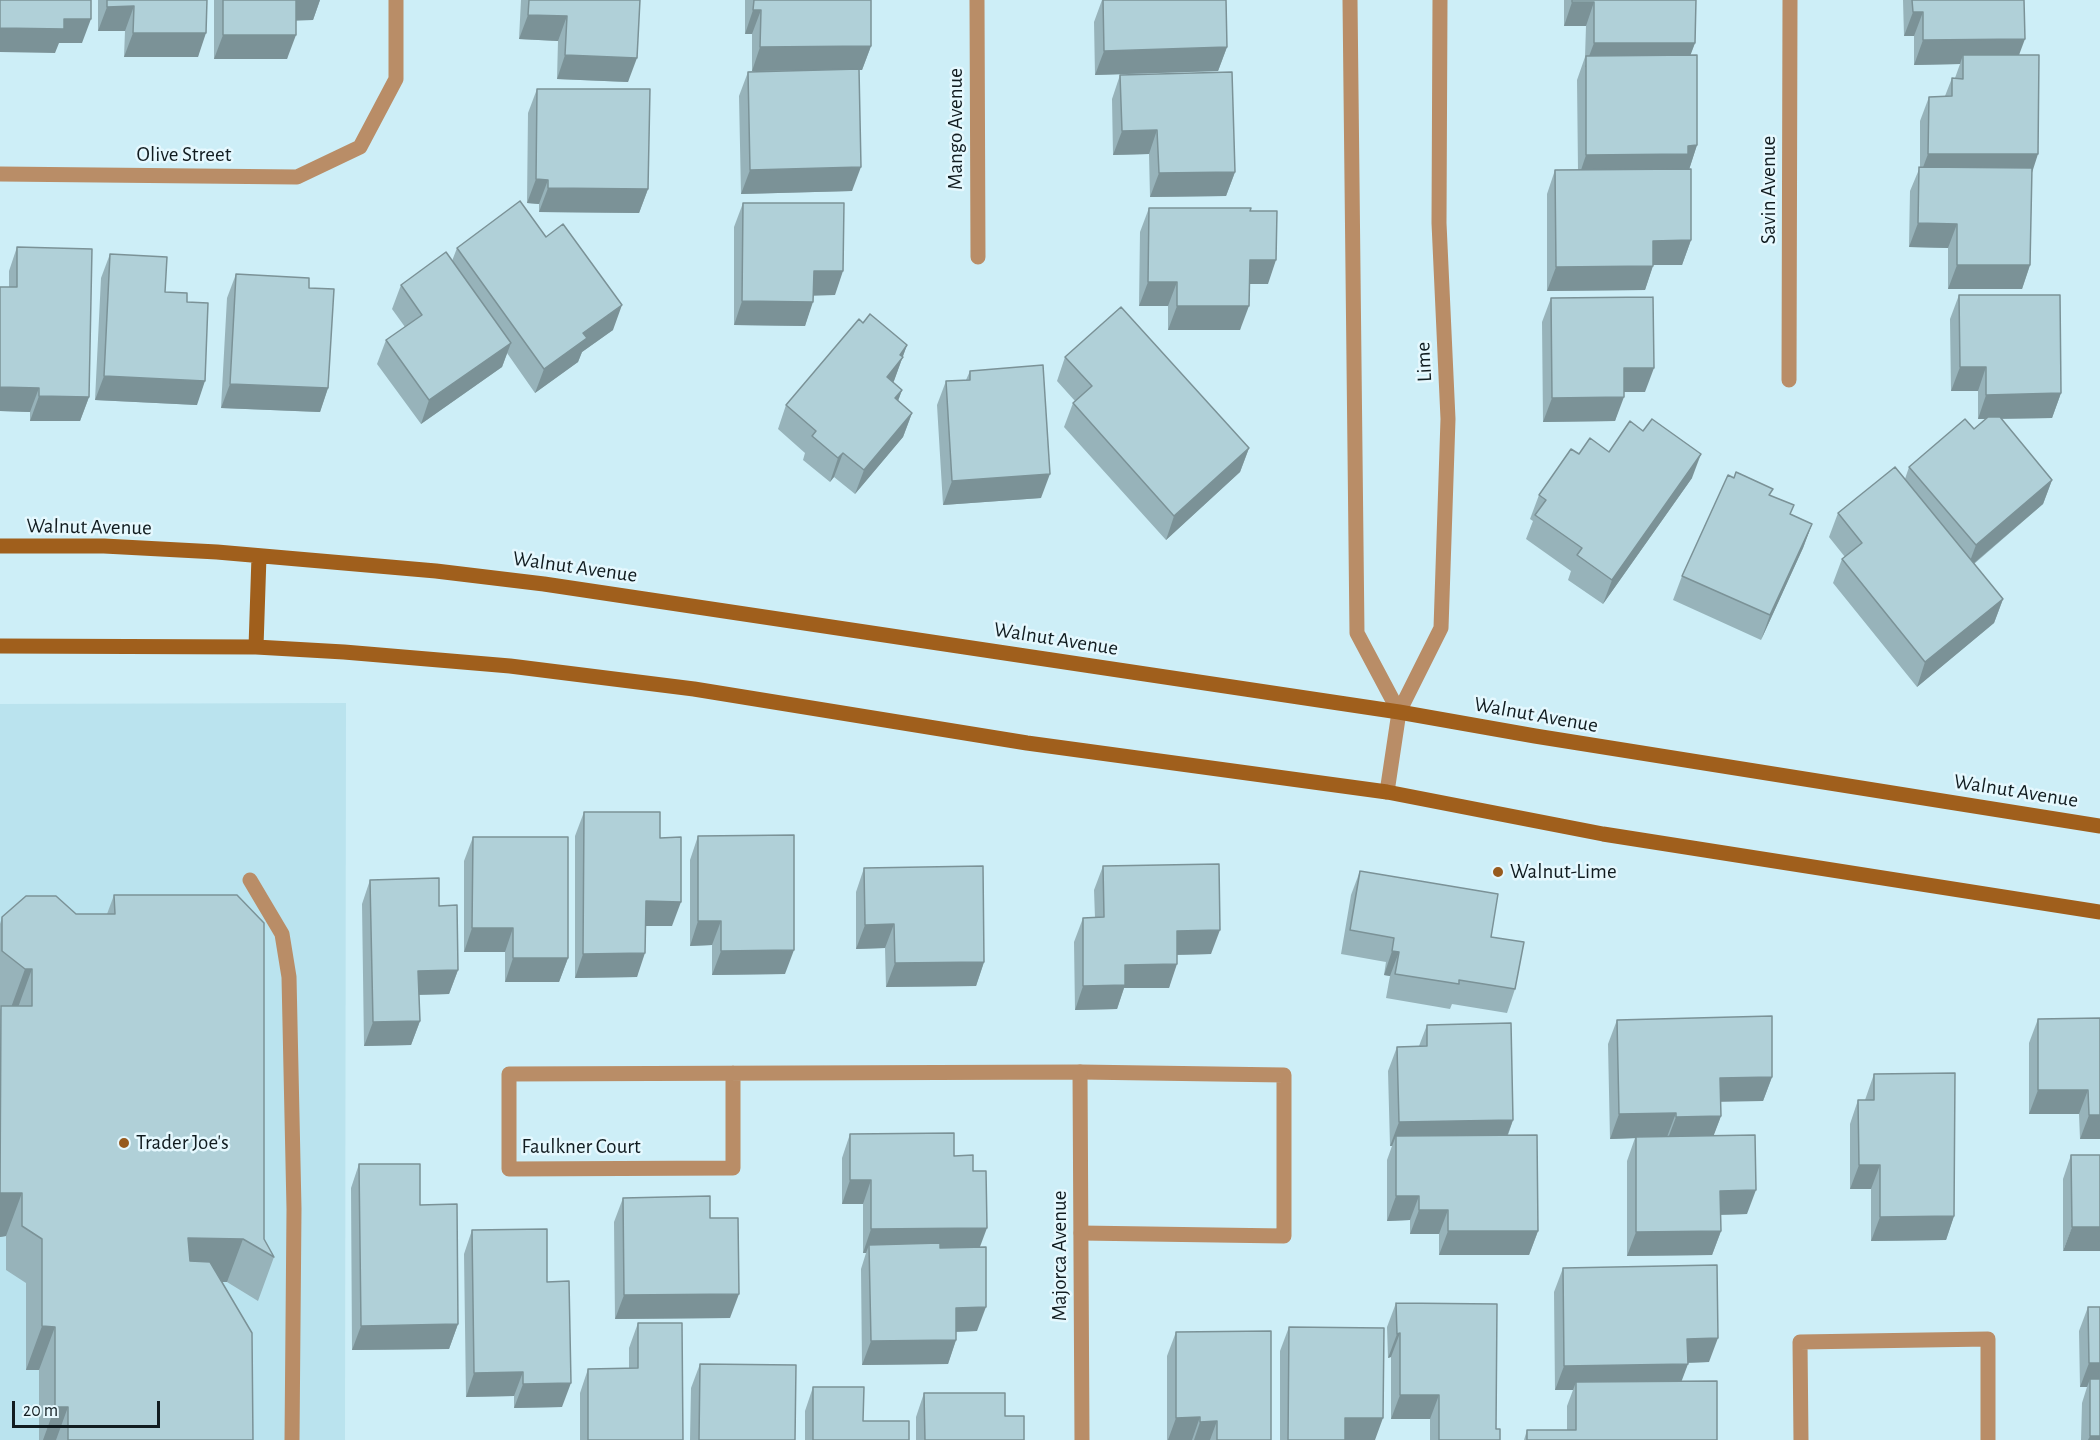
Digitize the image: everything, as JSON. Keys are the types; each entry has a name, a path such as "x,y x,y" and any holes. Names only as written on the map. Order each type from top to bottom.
{"main road":[{"name":"Walnut Avenue","path":"0,546 104,546 259,556 436,571 544,584 1399,712 1546,738 2100,826"},
{"path":"256,647 259,556"},
{"path":"0,646 256,647 427,658 671,687 1027,742 1387,792 1603,834 2100,912"}],"street":[{"name":"Olive Street","path":"0,174 297,177 360,147 396,79 396,0"},
{"name":"Mango Avenue","path":"977,0 978,257"},
{"path":"1350,0 1357,633 1399,712"},
{"name":"Lime","path":"1387,792 1399,712 1441,628 1448,419 1439,223 1440,0"},
{"name":"Savin Avenue","path":"1789,380 1790,0"},
{"path":"250,880 282,934 289,977 294,1209 292,1440"},
{"name":"Faulkner Court","path":"733,1073 733,1168 509,1169 509,1074 733,1073 1080,1072 1284,1075 1284,1236 1081,1233"},
{"name":"Majorca Avenue","path":"1080,1072 1082,1440"},
{"path":"1801,1440 1800,1342 1988,1339 1988,1440"}],"shaded area":[{"path":"346,703 345,1440 0,1440 0,704"}],"building":[{"path":"0,0 91,0 91,19 64,19 64,29 0,28"},
{"path":"107,0 207,0 206,33 133,33 134,6 107,7"},
{"path":"223,0 296,0 296,35 223,35"},
{"path":"529,0 640,0 637,58 565,55 567,16 528,15"},
{"path":"754,0 871,0 871,46 760,47 761,10 753,10"},
{"path":"1103,0 1226,0 1227,47 1104,51"},
{"path":"1572,0 1696,0 1695,43 1594,43 1594,2 1572,2"},
{"path":"1912,0 2024,0 2025,39 1923,40 1923,12 1913,12"},
{"path":"1697,55 1697,145 1688,146 1688,154 1586,155 1586,56"},
{"path":"1963,55 2039,55 2038,154 1928,154 1929,97 1952,96 1952,78 1963,79"},
{"path":"859,69 861,167 750,170 748,72"},
{"path":"1232,72 1235,172 1159,173 1157,130 1122,131 1120,75"},
{"path":"537,89 650,89 648,189 548,188 548,180 536,179"},
{"path":"1919,167 2032,168 2030,265 1957,265 1957,224 1918,223"},
{"path":"1691,169 1691,240 1653,241 1653,266 1556,267 1555,170"},
{"path":"520,201 546,237 563,224 622,305 583,333 587,338 544,369 457,248"},
{"path":"743,203 844,203 843,271 814,271 813,302 742,301"},
{"path":"1149,208 1251,208 1250,211 1277,211 1276,260 1250,260 1249,306 1177,306 1177,282 1148,282"},
{"path":"17,247 92,249 89,397 39,396 39,388 0,387 0,287 17,287"},
{"path":"446,252 511,343 429,400 386,340 422,315 401,285"},
{"path":"110,254 167,257 165,292 187,293 187,302 208,303 205,381 104,376"},
{"path":"236,274 309,278 309,288 334,289 328,388 230,384"},
{"path":"1959,295 2060,295 2061,393 1986,395 1986,367 1960,367"},
{"path":"1653,297 1654,368 1624,368 1624,397 1552,398 1551,298"},
{"path":"1121,307 1249,448 1174,516 1073,403 1092,386 1065,357"},
{"path":"870,314 907,345 900,355 903,357 887,377 902,390 895,398 912,413 864,470 843,453 838,458 812,436 816,431 786,405 859,319 863,323"},
{"path":"1043,365 1050,474 952,481 946,381 970,380 970,371"},
{"path":"1988,417 2000,417 2052,480 1976,545 1909,467 1965,419 1974,429"},
{"path":"1652,419 1701,454 1612,580 1577,555 1582,548 1535,515 1546,500 1539,495 1571,449 1579,454 1590,438 1609,452 1630,421 1643,431"},
{"path":"1895,467 2003,599 1925,662 1842,559 1862,543 1838,513"},
{"path":"1736,472 1773,489 1769,495 1794,505 1790,514 1812,524 1770,615 1682,576 1728,475 1734,478"},
{"path":"584,812 660,812 660,838 681,837 681,902 646,901 645,953 583,954"},
{"path":"794,835 794,950 721,951 721,921 698,921 698,836"},
{"path":"473,837 568,837 568,958 513,958 513,928 472,928"},
{"path":"1219,864 1220,930 1177,931 1177,964 1125,965 1125,985 1083,986 1083,918 1104,917 1103,866"},
{"path":"983,866 984,962 895,963 894,924 865,925 864,868"},
{"path":"1360,871 1498,894 1491,937 1524,942 1515,989 1459,980 1459,984 1395,974 1399,952 1392,951 1394,938 1350,930"},
{"path":"439,878 439,906 457,905 458,970 418,971 420,1021 373,1022 370,880"},
{"name":"Trader Joe's","path":"114,895 237,895 264,923 264,1239 274,1257 243,1239 188,1238 190,1261 210,1262 252,1333 253,1440 68,1440 68,1407 55,1407 55,1327 42,1326 42,1239 22,1226 22,1193 0,1193 1,1006 32,1006 32,969 25,969 2,951 2,917 26,896 56,896 76,914 115,914"},
{"path":"1772,1016 1772,1077 1720,1078 1721,1116 1676,1117 1676,1113 1619,1114 1617,1020"},
{"path":"2100,1018 2100,1115 2089,1115 2088,1090 2038,1090 2038,1019"},
{"path":"1511,1023 1513,1120 1399,1122 1397,1047 1427,1046 1427,1025"},
{"path":"1955,1073 1954,1216 1880,1217 1880,1165 1859,1165 1858,1100 1874,1100 1874,1074"},
{"path":"954,1133 954,1156 973,1155 973,1171 986,1171 987,1228 871,1229 871,1180 850,1180 850,1134"},
{"path":"1537,1135 1538,1231 1448,1231 1448,1210 1419,1210 1419,1196 1396,1196 1396,1136"},
{"path":"1755,1135 1756,1190 1720,1191 1721,1231 1636,1232 1636,1137"},
{"path":"2071,1155 2100,1155 2100,1227 2072,1227"},
{"path":"359,1164 420,1164 420,1205 457,1204 458,1324 361,1326"},
{"path":"710,1196 710,1218 738,1218 739,1294 624,1295 623,1198"},
{"path":"547,1229 547,1282 569,1281 571,1383 523,1384 523,1372 474,1373 472,1230"},
{"path":"940,1243 940,1248 986,1247 986,1307 956,1308 956,1340 871,1341 869,1245"},
{"path":"1717,1265 1718,1338 1687,1339 1688,1364 1564,1366 1563,1268"},
{"path":"1396,1303 1497,1304 1496,1429 1500,1429 1500,1440 1439,1440 1439,1395 1400,1395 1400,1333 1397,1334"},
{"path":"2088,1307 2100,1307 2100,1363 2089,1363"},
{"path":"638,1323 682,1323 683,1440 588,1440 588,1369 638,1368"},
{"path":"1289,1327 1384,1328 1383,1418 1345,1418 1345,1440 1288,1440"},
{"path":"1271,1331 1271,1440 1217,1440 1217,1421 1200,1422 1200,1417 1176,1418 1176,1332"},
{"path":"700,1364 796,1365 795,1440 699,1440"},
{"path":"2090,1379 2100,1379 2100,1436 2090,1436"},
{"path":"1717,1381 1717,1440 1527,1440 1527,1430 1576,1430 1576,1382"},
{"path":"813,1387 864,1387 863,1421 909,1421 909,1440 813,1440"},
{"path":"924,1393 1005,1393 1005,1416 1024,1416 1024,1440 925,1440"}],"place":[{"name":"Walnut-Lime","path":"1498,872"},
{"name":"Trader Joe's","path":"124,1143"}]}
